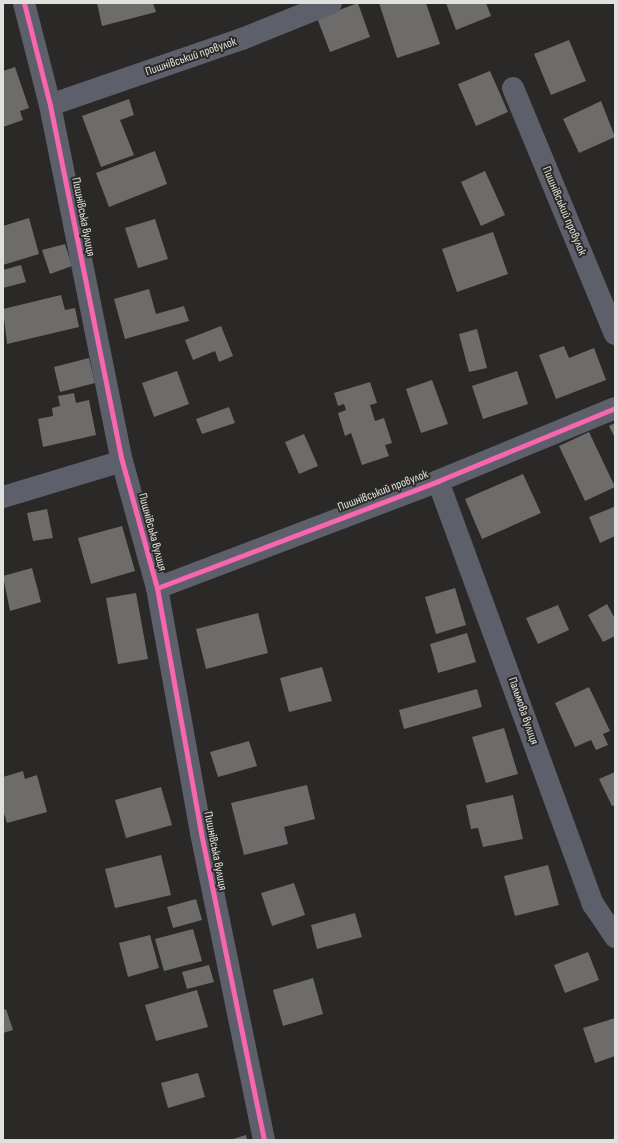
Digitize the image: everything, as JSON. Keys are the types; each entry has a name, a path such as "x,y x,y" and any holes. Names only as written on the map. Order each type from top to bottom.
{"street":[{"name":"Пишнівська вулиця","path":"24,3 50,105 122,461 157,588 201,833 264,1140"},
{"name":"Пишнівський провулок","path":"50,105 242,39 330,3"},
{"name":"Пишнівський провулок","path":"513,88 615,334"},
{"name":"Пишнівський провулок","path":"157,588 438,481 615,408"},
{"path":"3,497 122,461"},
{"name":"Пальмова вулиця","path":"438,481 593,904 615,937"}],"building":[{"path":"97,3 153,3 156,12 102,26"},
{"path":"358,3 370,37 330,52 317,18"},
{"path":"379,3 426,3 440,44 397,58"},
{"path":"446,3 486,3 491,16 456,30"},
{"path":"569,40 586,81 551,95 534,54"},
{"path":"15,67 29,108 20,111 23,120 3,127 3,71"},
{"path":"490,71 508,112 476,126 458,84"},
{"path":"129,99 134,115 120,120 134,155 101,167 82,116"},
{"path":"601,101 615,137 579,153 563,119"},
{"path":"155,151 167,184 109,207 96,173"},
{"path":"485,171 505,215 481,226 461,182"},
{"path":"29,218 39,254 3,265 3,226"},
{"path":"155,219 168,259 138,268 125,228"},
{"path":"493,232 508,274 457,292 442,249"},
{"path":"65,244 72,266 50,274 42,250"},
{"path":"21,265 26,282 3,288 3,270"},
{"path":"149,289 156,314 184,306 189,321 125,339 114,299"},
{"path":"61,295 65,310 75,308 79,327 7,344 3,309"},
{"path":"221,326 233,356 219,362 215,351 193,360 185,340"},
{"path":"477,329 487,368 469,372 459,334"},
{"path":"564,346 569,358 594,348 606,380 556,399 539,355"},
{"path":"89,358 95,383 60,392 54,367"},
{"path":"177,371 189,404 154,417 142,383"},
{"path":"517,371 528,404 483,419 472,386"},
{"path":"432,380 448,424 421,433 406,389"},
{"path":"370,382 377,403 370,405 375,421 384,418 392,443 385,445 389,456 362,465 351,433 345,436 338,413 346,410 344,404 338,406 334,393"},
{"path":"74,393 76,403 89,400 96,435 43,447 38,419 53,416 52,408 60,406 58,396"},
{"path":"229,407 235,423 202,434 196,419"},
{"path":"615,423 615,438 609,426"},
{"path":"589,432 615,487 585,501 559,446"},
{"path":"304,434 318,466 299,474 285,442"},
{"path":"523,474 541,513 482,539 465,499"},
{"path":"614,507 615,536 600,543 589,517"},
{"path":"47,509 53,538 33,541 27,513"},
{"path":"122,526 135,571 91,584 78,538"},
{"path":"32,568 41,602 10,611 3,576"},
{"path":"455,588 466,625 436,634 425,597"},
{"path":"136,593 148,659 118,664 106,598"},
{"path":"607,604 615,619 615,636 603,642 588,615"},
{"path":"558,605 569,630 538,644 526,618"},
{"path":"258,613 268,653 206,669 196,629"},
{"path":"467,633 476,662 438,673 430,644"},
{"path":"322,667 332,701 289,712 280,678"},
{"path":"589,687 610,731 603,734 608,745 596,750 591,740 575,747 555,703"},
{"path":"477,689 482,707 404,729 399,710"},
{"path":"504,728 518,774 486,783 472,737"},
{"path":"249,741 257,766 218,777 210,752"},
{"path":"23,771 25,779 37,775 47,812 7,823 3,810 3,777"},
{"path":"615,772 615,805 612,806 599,779"},
{"path":"307,785 315,819 284,827 288,844 244,855 231,803"},
{"path":"161,787 172,825 126,838 115,800"},
{"path":"513,795 523,839 483,847 478,828 471,829 466,805"},
{"path":"161,855 171,895 115,908 105,869"},
{"path":"548,865 559,905 515,916 504,876"},
{"path":"294,883 305,915 272,926 261,893"},
{"path":"196,899 202,920 173,928 167,907"},
{"path":"355,913 362,937 317,949 311,925"},
{"path":"193,929 202,961 164,971 155,939"},
{"path":"150,935 159,968 128,977 119,943"},
{"path":"588,952 599,980 565,993 554,965"},
{"path":"209,965 214,982 187,989 182,972"},
{"path":"313,978 323,1014 283,1026 273,990"},
{"path":"197,990 208,1027 156,1041 145,1005"},
{"path":"6,1009 13,1030 3,1033 3,1010"},
{"path":"615,1018 615,1056 595,1063 583,1028"},
{"path":"198,1073 205,1097 168,1108 161,1083"},
{"path":"246,1135 247,1140 230,1140"}],"cycle path":[{"path":"24,3 50,105 122,461 157,588 201,833 264,1140"},
{"path":"157,588 438,481 615,408"}]}
